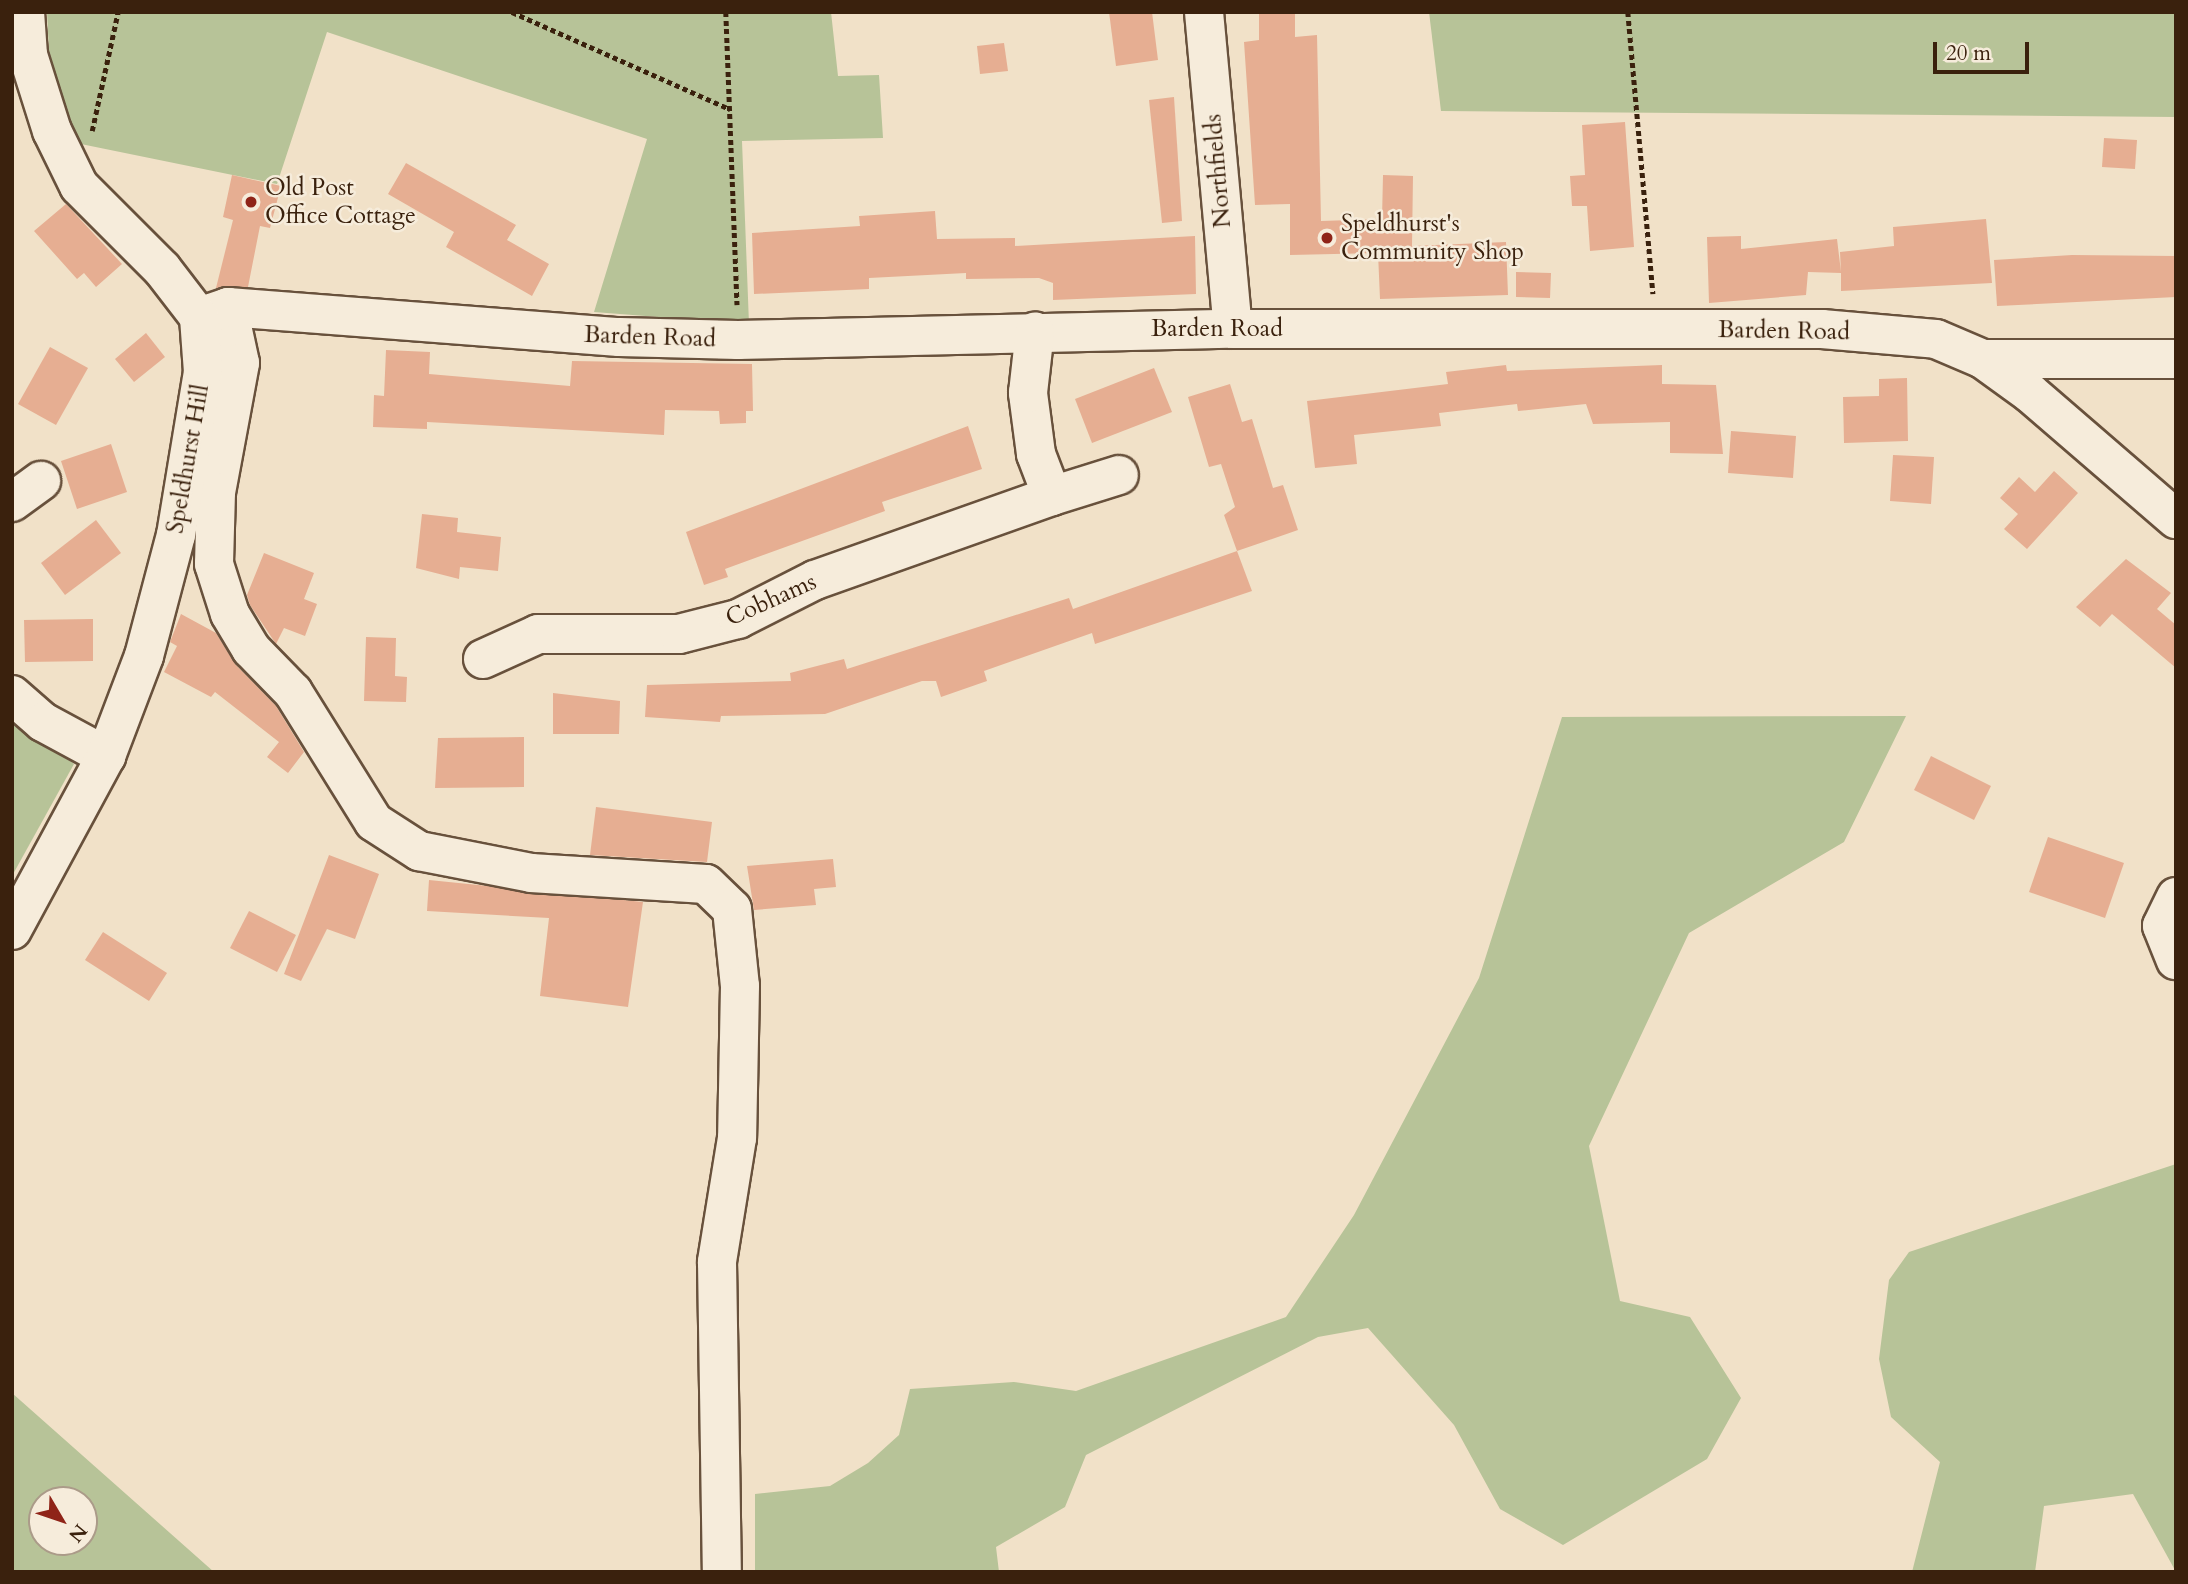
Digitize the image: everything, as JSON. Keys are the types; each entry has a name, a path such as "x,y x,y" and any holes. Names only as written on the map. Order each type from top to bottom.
{"street":[{"path":"25,12 28,55 52,131 79,186 162,269 214,312 240,363 216,492 214,564 230,614 251,649 293,692 374,822 419,851 531,873 706,884 732,909 740,986 737,1138 716,1262 722,1572"},
{"name":"Northfields","path":"1204,12 1233,329"},
{"name":"Barden Road","path":"214,312 619,337 738,340 1035,331 1233,329 1822,329 1923,338 1983,359 2176,519"},
{"name":"Speldhurst Hill","path":"12,930 106,756 144,656 176,535 214,312"},
{"path":"1035,331 1028,393 1036,454 1052,496"},
{"path":"1983,359 2176,359"},
{"name":"Cobhams","path":"482,659 538,634 679,634 738,619 814,580 1119,475"},
{"path":"12,695 43,722 106,756"},
{"path":"2176,897 2162,926 2176,960"}],"path":[{"path":"79,186 118,12"},
{"path":"512,12 730,109"},
{"path":"726,12 738,340"},
{"path":"1628,12 1656,329"}],"green space":[{"path":"47,12 831,12 838,76 879,75 883,138 742,141 749,324 594,312 647,139 327,32 277,184 76,143 49,51"},
{"path":"1429,12 2176,12 2176,117 1441,111"},
{"path":"12,713 74,764 12,876"},
{"path":"1906,716 1844,842 1689,933 1589,1146 1620,1301 1690,1317 1741,1398 1707,1459 1563,1545 1500,1509 1454,1425 1368,1328 1318,1337 1086,1455 1065,1507 996,1547 999,1572 755,1572 755,1494 830,1486 868,1463 899,1435 910,1389 1014,1382 1076,1391 1286,1317 1354,1215 1479,978 1562,717"},
{"path":"2176,1164 2176,1572 2133,1494 2044,1506 2035,1572 1912,1572 1940,1462 1891,1417 1879,1359 1889,1280 1909,1252"},
{"path":"12,1393 214,1572 12,1572"}],"building":[{"path":"1109,12 1152,12 1158,60 1116,66"},
{"path":"1259,12 1295,12 1295,37 1317,35 1321,221 1382,219 1383,175 1413,176 1412,246 1506,242 1508,295 1380,299 1378,253 1290,255 1290,204 1255,205 1244,42 1259,40"},
{"path":"1004,43 1008,71 980,74 977,46"},
{"path":"1174,97 1182,221 1162,223 1149,100"},
{"path":"1625,122 1634,247 1590,251 1587,206 1572,206 1570,176 1585,175 1582,125"},
{"path":"2104,138 2137,140 2135,169 2102,167"},
{"path":"406,163 516,225 507,240 549,264 532,296 446,247 454,232 388,194"},
{"path":"232,175 281,186 270,228 260,226 248,287 216,288 233,220 223,217"},
{"path":"66,204 122,264 96,287 84,273 77,279 34,231"},
{"path":"935,211 937,239 1015,238 1015,246 1195,236 1196,294 1053,300 1053,283 1039,278 966,279 966,273 869,278 869,289 754,294 752,233 860,226 859,216"},
{"path":"1986,219 1992,283 1841,291 1841,273 1808,272 1806,295 1709,303 1707,237 1741,236 1741,249 1837,239 1841,272 1840,252 1894,246 1893,227"},
{"path":"2072,255 2176,256 2176,297 1997,306 1994,260"},
{"path":"1516,272 1551,273 1550,298 1516,297"},
{"path":"146,333 165,357 134,382 115,359"},
{"path":"50,347 88,368 56,425 18,404"},
{"path":"386,350 430,352 429,374 570,386 572,361 752,364 753,411 746,411 746,423 720,424 719,411 665,410 664,435 427,422 427,429 373,427 374,395 384,396"},
{"path":"1506,365 1507,371 1662,365 1662,384 1716,385 1723,454 1670,453 1670,422 1593,424 1586,404 1518,411 1517,404 1439,413 1441,426 1354,435 1357,464 1315,468 1307,401 1448,384 1446,372"},
{"path":"1154,368 1172,412 1092,443 1075,399"},
{"path":"1907,378 1908,441 1844,443 1843,397 1879,396 1879,379"},
{"path":"1230,384 1242,422 1252,419 1273,488 1283,485 1298,530 1237,551 1224,515 1235,507 1221,464 1209,467 1188,397"},
{"path":"968,426 982,469 882,502 885,511 725,569 728,577 704,585 686,532"},
{"path":"1731,431 1796,436 1793,478 1728,473"},
{"path":"111,444 127,492 77,509 61,461"},
{"path":"1893,455 1934,457 1931,504 1890,501"},
{"path":"2054,471 2078,493 2027,549 2004,529 2018,514 2000,498 2019,477 2035,492"},
{"path":"422,514 458,518 457,532 501,537 498,571 460,567 459,579 416,568"},
{"path":"96,520 121,553 65,595 41,563"},
{"path":"1237,551 1252,591 1095,644 1092,633 984,671 987,681 941,697 936,681 922,681 825,714 721,716 720,722 645,717 647,685 791,681 790,673 844,659 847,669 1069,598 1073,609"},
{"path":"264,553 314,573 304,599 317,604 305,636 284,628 276,644 250,605 247,595"},
{"path":"2126,559 2171,593 2157,609 2176,625 2176,668 2112,614 2100,627 2076,607"},
{"path":"181,614 216,633 235,664 276,706 304,752 288,773 267,757 279,742 215,692 211,697 164,672 177,646 170,642"},
{"path":"93,619 93,661 25,662 24,620"},
{"path":"366,637 396,638 395,676 407,677 406,702 364,701"},
{"path":"553,693 620,701 619,734 553,734"},
{"path":"524,737 524,787 435,788 438,738"},
{"path":"1931,756 1991,786 1974,820 1914,790"},
{"path":"596,807 712,822 707,862 590,855"},
{"path":"2048,837 2124,863 2105,918 2029,892"},
{"path":"329,855 379,874 355,939 327,929 301,981 284,974"},
{"path":"833,859 836,887 814,889 816,905 754,910 747,866"},
{"path":"429,880 643,902 628,1007 540,996 549,918 427,911"},
{"path":"249,911 296,935 277,972 230,948"},
{"path":"103,932 167,973 149,1001 85,960"}],"place":[{"name":"Old Post Office Cottage","path":"251,202"},
{"name":"Speldhurst's Community Shop","path":"1327,238"}]}
